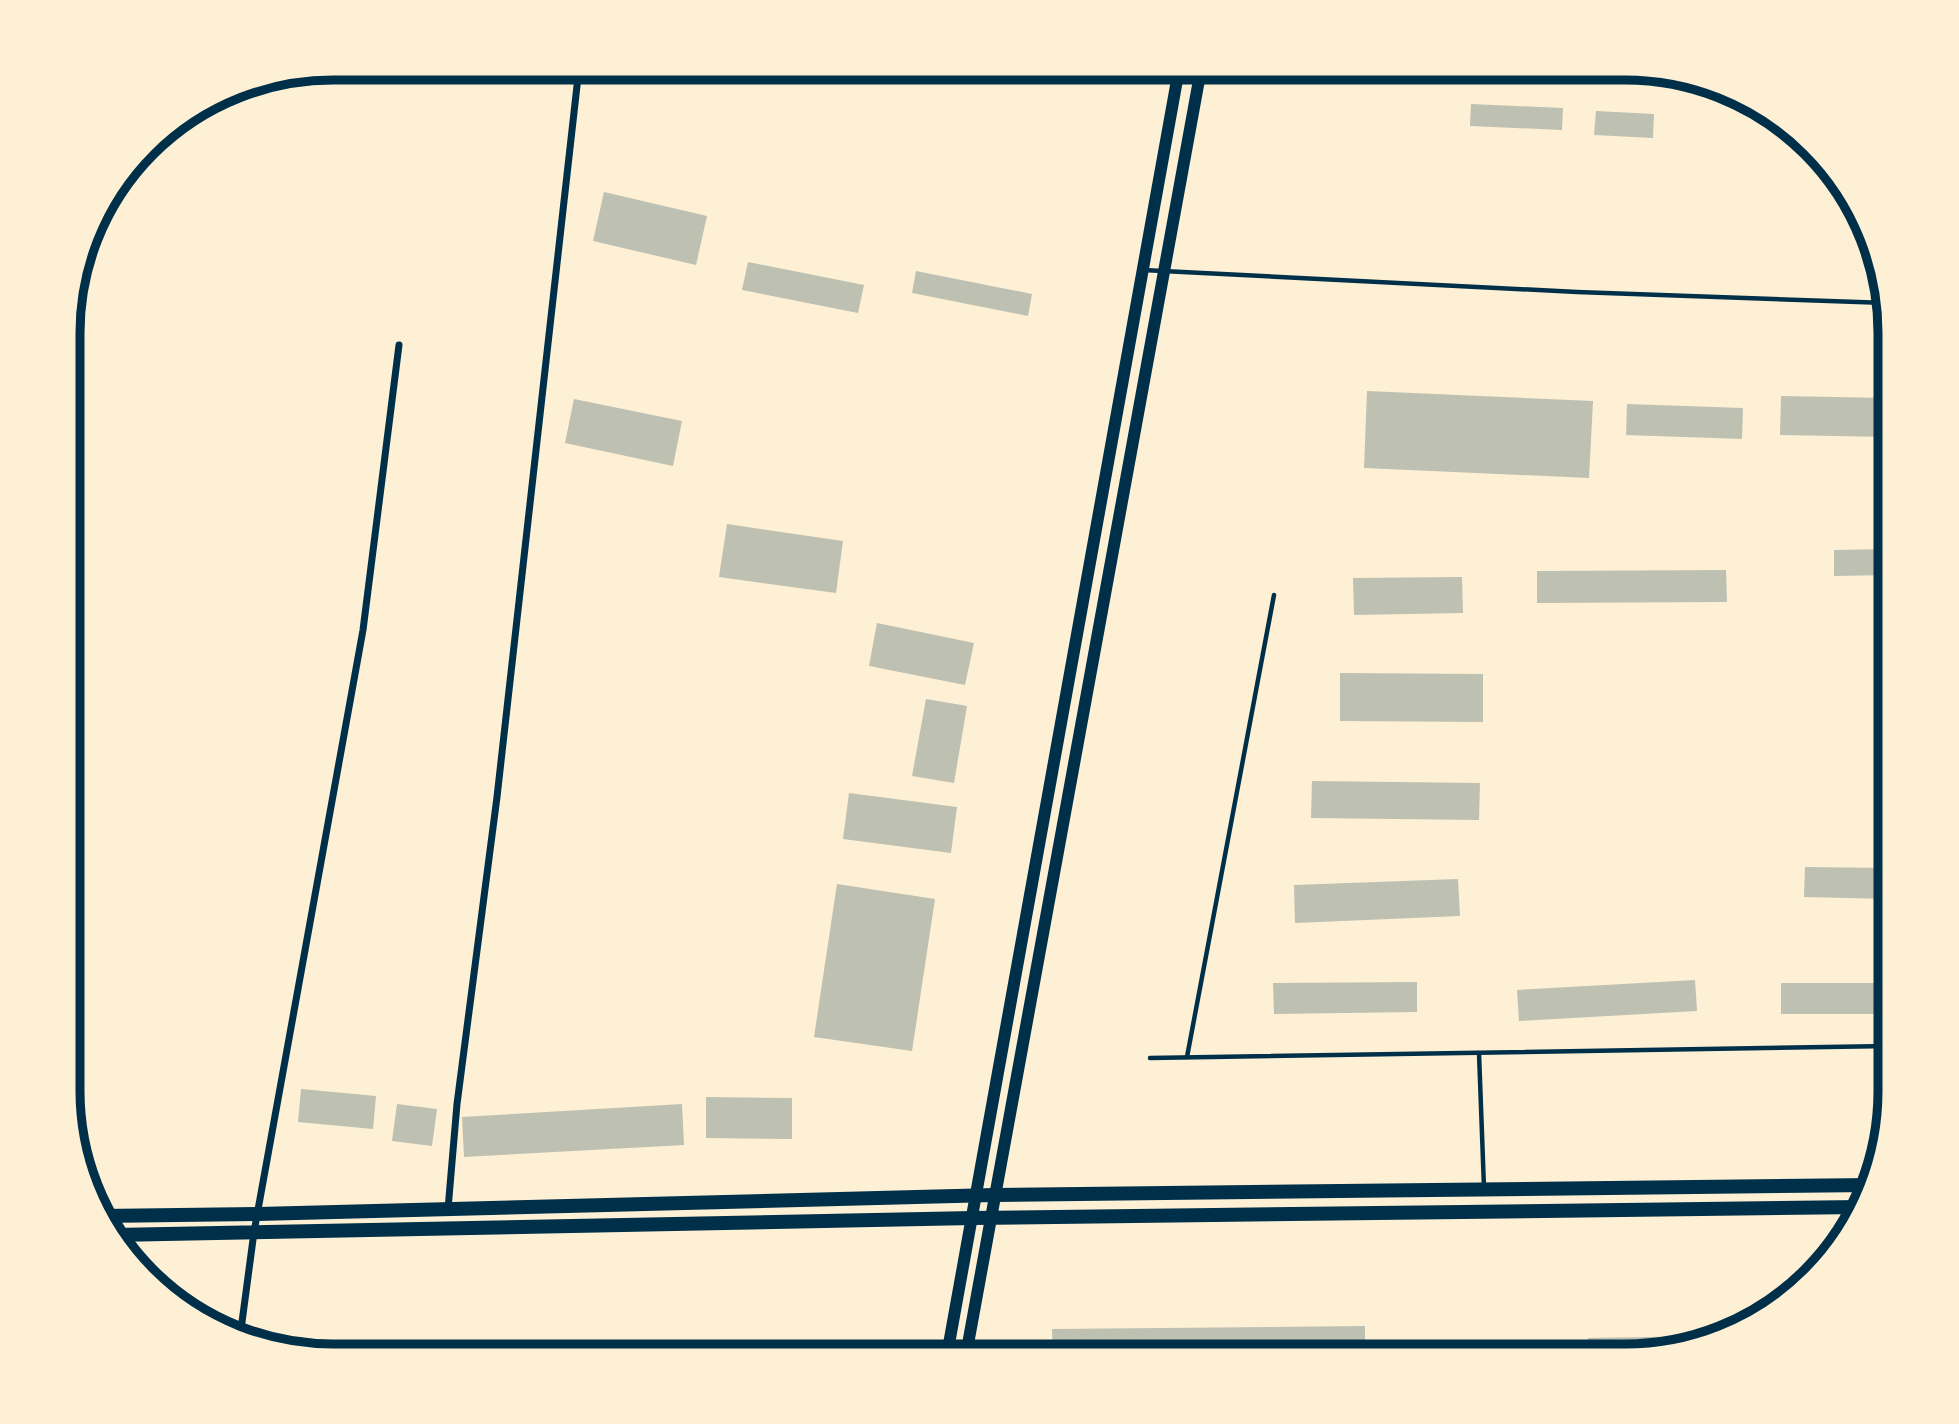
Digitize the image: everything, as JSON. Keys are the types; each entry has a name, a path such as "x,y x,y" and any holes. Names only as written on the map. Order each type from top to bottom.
{"main road":[{"path":"113,1216 994,1195 1860,1185"},
{"path":"126,1235 973,1218 1849,1208"}],"street":[{"path":"448,1209 457,1104 497,797 578,80"},
{"path":"949,1344 1177,80"},
{"path":"967,1344 1199,80"},
{"path":"242,1326 254,1232 363,630 399,345"}],"lane":[{"path":"1142,270 1577,292 1876,303"},
{"path":"1186,1057 1274,595"},
{"path":"1150,1058 1878,1046"},
{"path":"1479,1053 1484,1189"}],"building":[{"path":"1471,104 1563,108 1562,130 1470,126"},
{"path":"1596,111 1654,114 1653,138 1594,135"},
{"path":"604,192 707,216 696,265 593,241"},
{"path":"748,262 864,285 858,313 742,290"},
{"path":"916,271 1032,294 1028,316 912,293"},
{"path":"1367,391 1593,401 1589,478 1364,468"},
{"path":"1781,396 1878,398 1878,437 1780,435"},
{"path":"574,399 682,421 673,466 565,443"},
{"path":"1627,404 1743,408 1742,439 1626,435"},
{"path":"727,524 843,541 836,593 719,577"},
{"path":"1878,549 1878,575 1834,576 1834,550"},
{"path":"1726,570 1727,602 1537,603 1537,571"},
{"path":"1462,577 1463,613 1354,615 1353,578"},
{"path":"877,623 974,643 965,685 869,666"},
{"path":"1340,673 1483,674 1483,722 1340,721"},
{"path":"926,699 967,706 954,783 912,776"},
{"path":"1312,781 1480,783 1479,820 1311,818"},
{"path":"849,793 957,807 951,853 843,839"},
{"path":"1805,867 1878,868 1878,899 1804,897"},
{"path":"1458,879 1460,916 1295,923 1294,885"},
{"path":"837,884 935,899 912,1051 814,1037"},
{"path":"1695,980 1697,1011 1519,1021 1517,990"},
{"path":"1417,982 1417,1012 1274,1014 1273,983"},
{"path":"1781,983 1878,983 1878,1014 1781,1014"},
{"path":"301,1089 376,1096 373,1129 298,1122"},
{"path":"706,1097 792,1098 792,1139 706,1138"},
{"path":"397,1104 437,1109 432,1146 392,1141"},
{"path":"682,1104 684,1145 464,1157 462,1117"},
{"path":"1365,1326 1365,1344 1053,1344 1052,1329"},
{"path":"1686,1336 1626,1344 1588,1344 1588,1338"}]}
